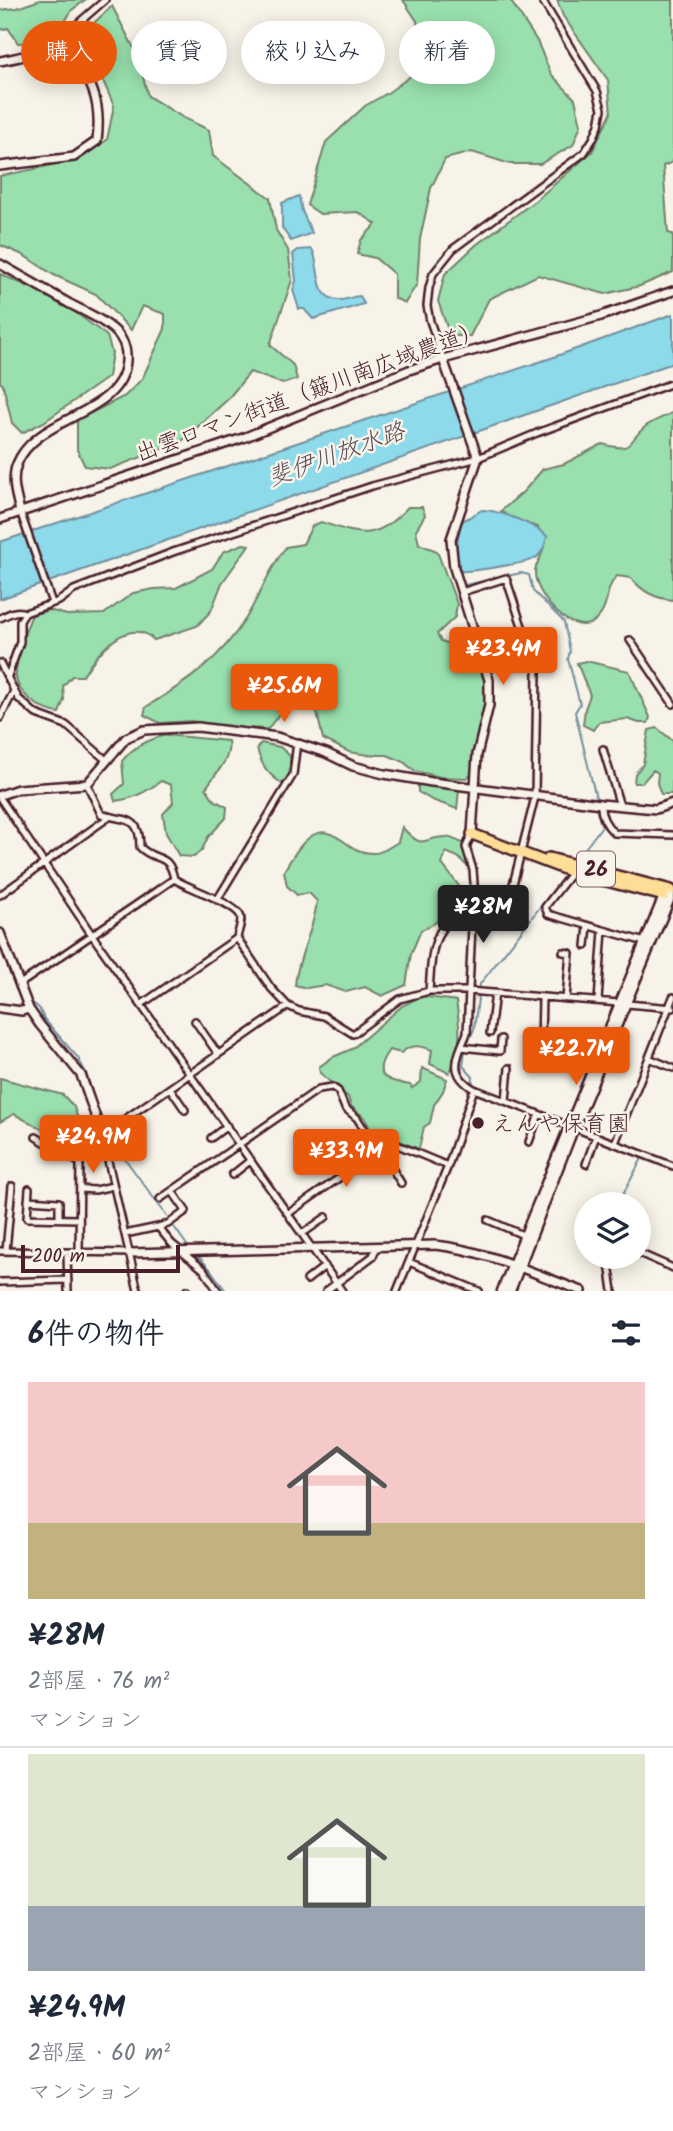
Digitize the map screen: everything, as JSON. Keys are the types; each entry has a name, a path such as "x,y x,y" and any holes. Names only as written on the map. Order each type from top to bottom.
{"main road":[{"name":"26","path":"472,834 520,852 671,893"},
{"path":"623,1003 645,942 671,893"},
{"path":"510,1291 523,1235 671,893"},
{"path":"502,1291 515,1266 571,1126"}],"street":[{"path":"81,21 105,0"},
{"path":"542,0 593,84 602,109 599,125 584,153 453,249 433,274 427,306 478,458 451,539 454,568 489,680 489,705 477,755 472,834 466,847 473,870 472,908 467,1033 457,1055 457,1074 461,1081 474,1088 673,1166"},
{"path":"0,61 21,57"},
{"path":"0,166 74,157 97,141 100,116 96,94 89,84"},
{"path":"0,264 101,321 117,334 127,353 123,378 114,389 102,400 43,433 16,464 14,486 20,511 52,603"},
{"name":"出雲ロマン街道（簸川南広域農道）","path":"0,519 243,438 409,370 476,348 601,316 673,291"},
{"path":"9,681 7,673 20,642 20,621 25,613 52,603 74,590 173,552 372,486 478,458 537,433 673,383"},
{"path":"462,592 506,578 537,671 535,797 507,908 472,908"},
{"path":"0,618 12,612 25,613"},
{"path":"630,640 673,704"},
{"path":"0,663 14,691 36,713 66,725 106,760"},
{"path":"0,718 14,691"},
{"path":"342,1291 92,935 0,796 18,789 87,784 126,738 144,730 198,727 277,737 297,742 353,766 384,774 476,789 656,809 673,803"},
{"path":"217,900 293,775 297,742"},
{"path":"603,749 620,806"},
{"path":"87,784 101,814 128,820 135,825 140,836 140,847 145,853 165,859 172,867 173,879"},
{"path":"601,804 600,812 614,833 673,835"},
{"path":"0,895 109,817"},
{"path":"575,868 545,907 545,911 645,942"},
{"path":"142,1004 237,937 241,921 240,915 217,900 173,879"},
{"path":"20,984 173,879"},
{"path":"429,991 434,947 442,929 447,921 469,905 472,899"},
{"path":"586,946 588,926"},
{"path":"598,1001 603,930"},
{"path":"0,933 29,1009 81,1075 102,1135 138,1291"},
{"path":"237,937 271,988 288,1006 324,1016 353,1034 400,999 429,991 468,991 671,1008"},
{"path":"563,952 570,953 566,999"},
{"path":"490,1032 495,993"},
{"path":"541,1044 542,997"},
{"path":"615,1143 671,1008 673,997"},
{"path":"102,1135 288,1006"},
{"path":"0,1008 22,1011 29,1009"},
{"path":"195,1021 218,1054"},
{"path":"461,1047 500,1051 501,1039"},
{"path":"649,1058 673,1068"},
{"path":"506,1101 509,1068"},
{"path":"160,1199 318,1089 332,1087 338,1091 345,1108 357,1118 366,1132 448,1166"},
{"path":"170,1088 185,1110"},
{"path":"397,1291 448,1166 474,1088"},
{"path":"529,1142 539,1114"},
{"path":"211,1138 227,1126"},
{"path":"586,1164 596,1136"},
{"path":"36,1137 80,1163 79,1253"},
{"path":"289,1213 389,1143"},
{"path":"380,1149 401,1183"},
{"path":"232,1175 251,1160"},
{"path":"12,1186 3,1251 130,1253 416,1245 457,1247 484,1254 582,1291"},
{"path":"80,1189 95,1190 113,1186"},
{"path":"29,1189 27,1218 79,1219"},
{"path":"125,1234 168,1224 186,1211 172,1191"},
{"path":"28,1200 59,1202 59,1219"},
{"path":"302,1234 326,1217"},
{"path":"488,1220 523,1235"},
{"path":"158,1227 172,1244 203,1269 218,1291"},
{"path":"326,1291 373,1256 377,1246"},
{"path":"67,1253 68,1291"},
{"path":"651,1258 673,1268"},
{"path":"409,1262 479,1291"},
{"path":"307,1280 325,1266"},
{"path":"610,1269 613,1291"},
{"path":"0,1282 68,1280"},
{"path":"455,1291 458,1283"}],"green space":[{"path":"40,0 85,0 72,10 65,21 21,21 21,43 18,43 8,28 0,30 0,10 17,8"},
{"path":"403,0 510,0 537,41 551,74 575,99 581,125 573,145 540,164 510,164 472,152 445,159 431,188 420,239 417,284 405,303 394,298 394,274 375,258 357,254 361,240 376,224 358,212 320,214 307,205 326,142 365,106 400,84 495,84 495,21 417,21"},
{"path":"557,0 673,0 673,162 663,166 668,233 673,234 673,272 640,286 605,294 538,275 489,299 470,336 450,336 438,301 445,274 476,245 536,200 592,152 611,113 608,80 563,16"},
{"path":"112,6 131,42 131,84 145,84 148,96 209,130 213,156 270,198 276,230 288,250 292,280 270,345 293,365 297,379 283,384 250,372 227,400 181,442 110,469 85,466 77,450 77,420 125,396 142,379 165,329 165,314 142,306 131,330 96,294 54,275 23,255 0,245 0,176 69,160 107,140 114,106 104,84 117,84 117,21 96,21"},
{"path":"0,274 59,300 107,336 112,353 108,377 44,422 22,433 12,423 0,382"},
{"path":"673,412 673,600 649,594 631,578 617,576 610,586 604,609 597,619 588,624 568,620 549,603 537,582 535,570 543,548 538,527 511,519 501,511 524,491 543,469 564,464 602,444 625,447 646,426"},
{"path":"408,507 422,507 425,515 416,530 419,544 437,551 457,604 455,617 437,634 441,641 471,654 479,661 484,671 486,699 472,774 466,778 441,777 415,771 402,761 387,755 349,752 323,739 312,691 299,687 268,729 224,727 192,721 160,723 144,715 146,707 202,669 225,646 246,618 286,547 303,544 312,526 321,522 348,530 368,532 386,526"},
{"path":"243,544 249,545 222,583 211,611 197,626 154,640 144,633 134,632 114,640 104,648 83,676 72,676 63,686 64,700 59,713 38,705 20,688 16,675 18,661 32,615 49,610 67,615 104,614 133,593 176,588 212,569 223,552"},
{"path":"586,661 629,671 650,717 648,723 627,719 599,722 593,730 583,725 590,695 577,663"},
{"path":"657,728 673,741 672,794 661,794 657,783 658,773 653,770 642,783 634,783 635,774 643,764 649,730"},
{"path":"166,735 228,741 228,754 206,788 214,800 227,807 226,818 194,857 179,856 166,833 163,814 173,803 171,785 161,781 122,800 115,801 113,794 124,784 122,761 142,744"},
{"path":"261,743 280,747 290,756 287,783 281,783 265,768 257,748"},
{"path":"418,783 459,790 457,809 418,792"},
{"path":"402,827 420,841 447,837 463,843 468,863 466,865 458,857 446,852 442,864 459,886 458,893 446,913 421,930 411,954 406,985 382,996 365,987 346,992 325,985 307,988 295,985 317,901 309,893 297,895 287,886 284,871 296,852 307,839 321,832 334,835 353,848 365,852 379,852 398,842"},
{"path":"421,996 456,1001 458,1047 449,1073 430,1064 432,1050 420,1046 408,1048 401,1053 389,1050 381,1066 383,1076 412,1088 421,1082 422,1068 447,1079 434,1105 430,1123 424,1127 419,1149 370,1129 365,1118 351,1106 348,1097 320,1073 319,1067 352,1049 402,1006"},
{"path":"0,1078 63,1095 74,1107 84,1137 72,1145 14,1114 0,1122"}],"water":[{"path":"299,196 302,211 312,233 291,241 282,228 282,203"},
{"path":"312,249 321,287 325,293 338,300 360,296 364,304 313,319 304,309 299,309 293,290 296,281 293,254 298,250"},
{"name":"斐伊川放水路","path":"673,314 673,363 0,599 0,542 551,358"},
{"path":"482,510 507,515 541,531 547,536 542,552 534,559 520,563 458,571 455,553 461,522"}],"waterway":[{"path":"507,576 521,573 529,575 533,591 564,622 570,651 568,659 580,704 575,712 597,802"},
{"path":"465,585 498,578"},
{"path":"575,862 602,826 596,808"},
{"path":"467,1045 474,1029 480,984 565,875"},
{"path":"0,945 19,992"},
{"path":"29,1000 39,1008 44,1019 78,1058 86,1073 104,1130 169,1219"},
{"path":"465,1050 463,1066 473,1077 472,1085"},
{"path":"473,1092 543,1119"},
{"path":"620,1148 641,1157 624,1192"},
{"path":"172,1224 189,1248"},
{"path":"196,1254 226,1291"},
{"path":"607,1269 609,1283"}],"place":[{"name":"えんや保育園","path":"478,1123"}]}
